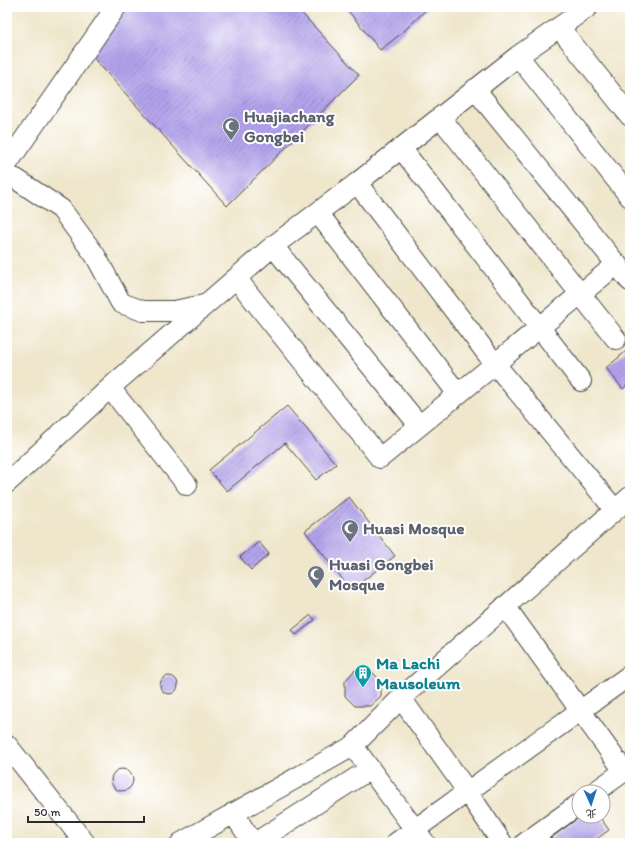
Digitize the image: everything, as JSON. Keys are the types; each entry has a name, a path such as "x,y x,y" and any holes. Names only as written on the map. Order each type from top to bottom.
{"street":[{"path":"7,164 116,7"},
{"path":"7,483 110,388 273,246 357,183 518,56 588,7"},
{"path":"559,27 630,116"},
{"path":"518,56 630,197"},
{"path":"475,89 630,281"},
{"path":"440,117 616,339"},
{"path":"401,148 581,381"},
{"path":"7,176 16,179 61,209 94,256 120,303 143,311 174,311 206,305"},
{"path":"181,843 353,746 401,698 623,504 495,364 357,183"},
{"path":"318,213 458,394"},
{"path":"273,246 419,425"},
{"path":"236,278 380,458 616,264"},
{"path":"110,388 187,485"},
{"path":"505,606 581,711 627,769 606,784"},
{"path":"396,843 420,836 468,791 630,675"},
{"path":"401,698 468,791 502,843"},
{"path":"7,745 85,843"},
{"path":"353,746 420,836"},
{"path":"234,813 254,843 370,768"},
{"path":"525,843 571,810"}],"building":[{"name":"Huajiachang Gongbei","path":"126,7 296,7 359,75 227,206 88,52"},
{"path":"345,7 429,7 402,33 380,50"},
{"path":"620,7 630,7 630,21"},
{"path":"630,348 630,382 623,389 606,368"},
{"path":"287,406 336,464 316,480 285,443 227,491 209,470"},
{"name":"Huasi Mosque","path":"349,497 395,556 351,590 305,531"},
{"path":"259,542 269,554 251,570 240,557"},
{"path":"311,615 315,620 296,635 292,630"},
{"name":"Ma Lachi Mausoleum","path":"355,670 370,670 381,681 381,696 370,706 355,706 345,696 345,681"},
{"path":"169,676 175,679 178,685 175,691 169,694 163,691 160,685 163,679"},
{"path":"122,769 130,772 133,780 130,788 122,791 114,788 111,780 114,772"},
{"path":"571,823 605,824 609,830 591,843 544,843"}],"place":[{"name":"Huajiachang Gongbei","path":"231,141"},
{"name":"Huasi Mosque","path":"350,543"},
{"name":"Huasi Gongbei Mosque","path":"316,589"},
{"name":"Ma Lachi Mausoleum","path":"363,688"}]}
